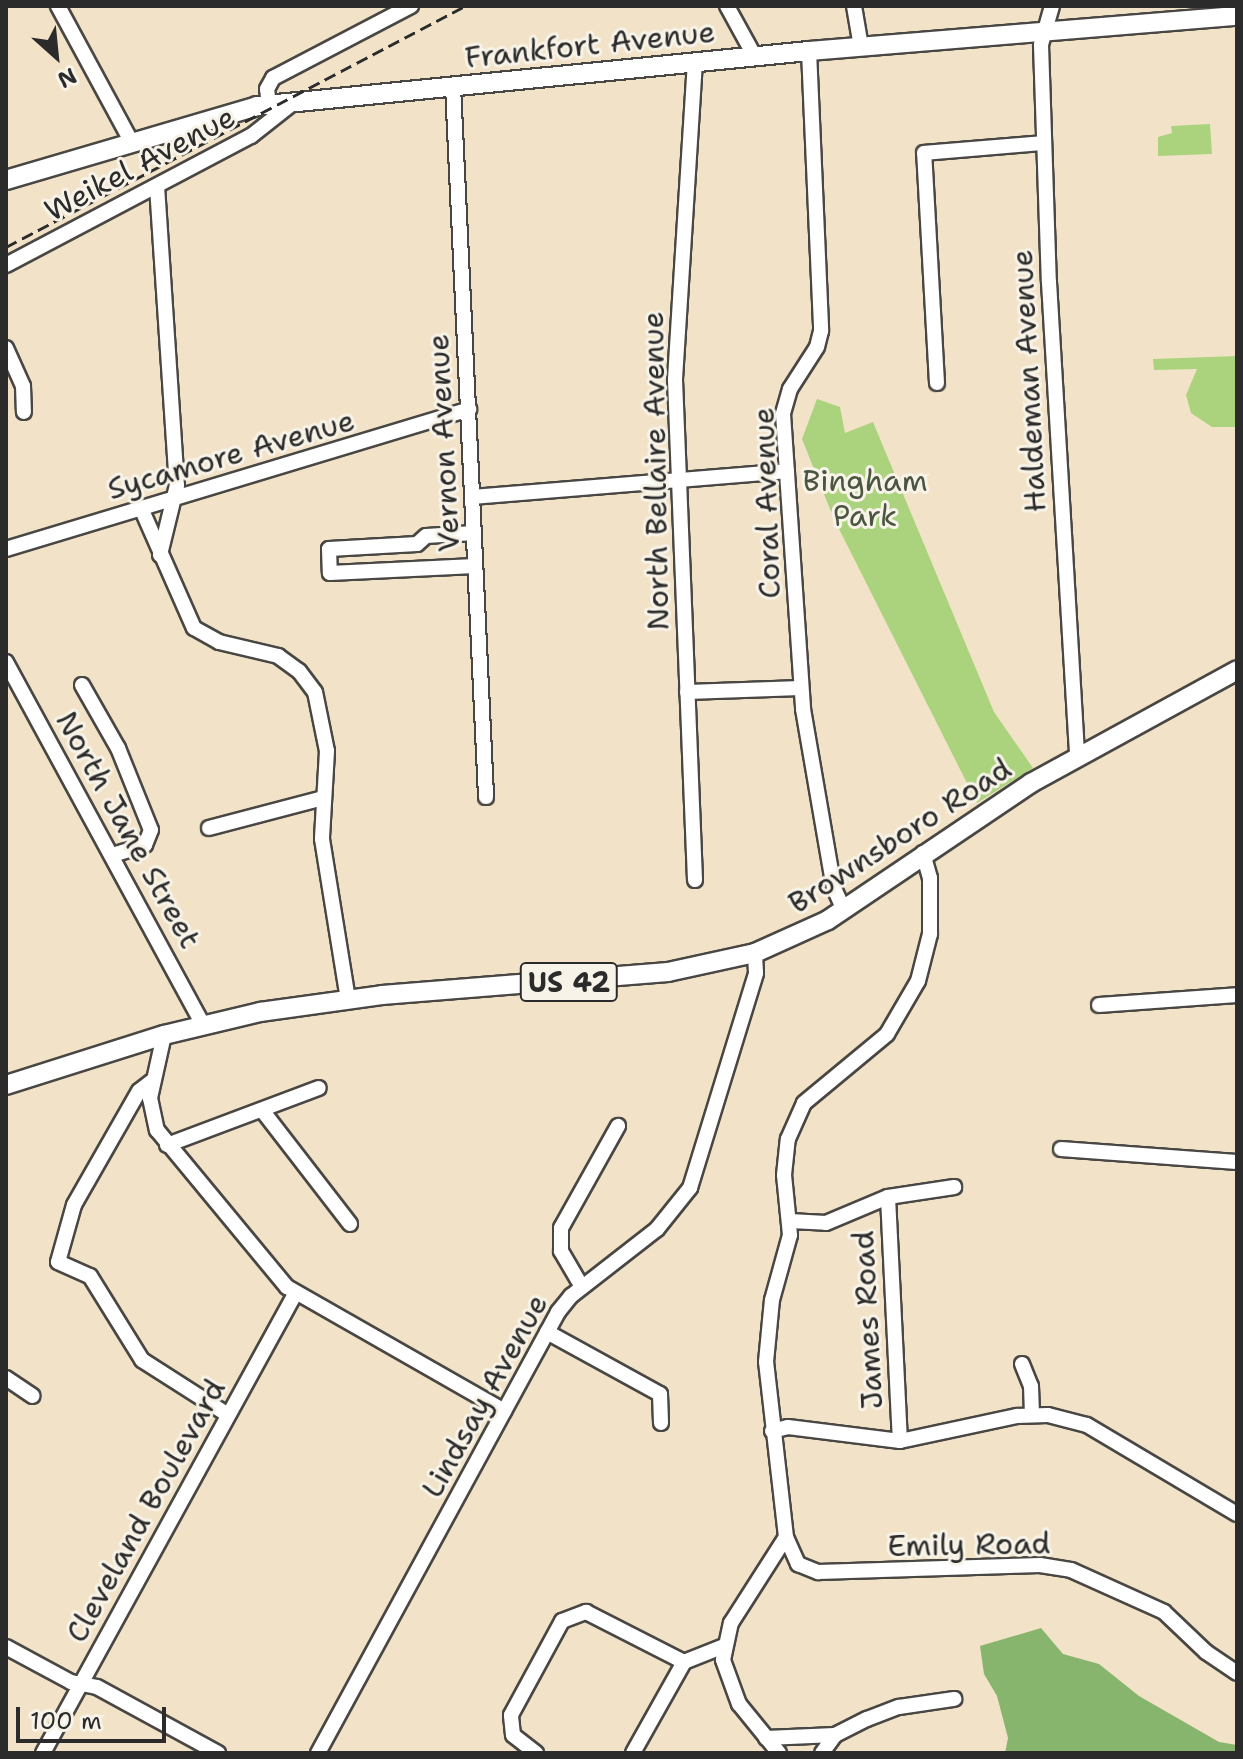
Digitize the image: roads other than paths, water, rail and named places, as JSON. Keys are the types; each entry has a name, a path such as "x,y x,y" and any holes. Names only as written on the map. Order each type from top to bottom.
{"main road":[{"name":"Frankfort Avenue","path":"6,180 131,141 269,105 809,51 1237,16"},
{"name":"Brownsboro Road","path":"6,1085 203,1025 348,999 670,972 755,953 844,910 923,853 1077,756 1237,670"}],"street":[{"path":"58,6 131,141"},
{"path":"269,105 268,83 273,78 411,6"},
{"path":"727,6 755,57"},
{"path":"854,6 861,47"},
{"name":"Haldeman Avenue","path":"1052,6 1041,45 1044,143 1077,756"},
{"name":"Coral Avenue","path":"809,51 822,344 784,405 801,688 834,888 844,910"},
{"name":"North Bellaire Avenue","path":"695,62 676,332 695,880"},
{"name":"Vernon Avenue","path":"453,86 486,797"},
{"name":"Weikel Avenue","path":"6,265 251,136 294,102"},
{"path":"937,383 924,153 1044,143"},
{"path":"157,186 174,500 159,555"},
{"path":"6,348 23,386 24,412"},
{"name":"Sycamore Avenue","path":"6,549 469,409"},
{"path":"473,497 679,476 787,471"},
{"path":"141,508 159,555 194,628 210,639 278,656 310,684 326,730 323,798 325,867 348,999"},
{"path":"474,533 426,536 417,544 329,549 330,573 475,566"},
{"name":"North Jane Street","path":"6,662 203,1025"},
{"path":"82,685 118,748 151,830 145,845 112,855"},
{"path":"687,692 801,688"},
{"path":"209,828 323,798"},
{"path":"779,1753 730,1688 724,1646 731,1623 786,1537 772,1431 767,1331 790,1221 785,1156 797,1114 810,1097 887,1034 918,981 930,934 930,878 923,853"},
{"name":"Lindsay Avenue","path":"318,1753 564,1305 582,1287 657,1229 690,1188 756,973 755,953"},
{"path":"1099,1005 1237,995"},
{"path":"164,1035 152,1081 153,1117 167,1145 295,1294 504,1411"},
{"path":"152,1081 139,1091 74,1205 58,1262 90,1276 142,1360 228,1415"},
{"path":"167,1145 319,1088"},
{"path":"262,1110 350,1224"},
{"path":"582,1287 561,1251 561,1228 618,1126"},
{"path":"1061,1149 1237,1162"},
{"path":"790,1221 826,1223 888,1197 954,1187"},
{"name":"James Road","path":"888,1197 900,1441"},
{"name":"Cleveland Boulevard","path":"43,1753 295,1294"},
{"path":"547,1332 660,1394 661,1423"},
{"path":"1022,1364 1030,1379 1032,1415"},
{"path":"6,1378 33,1396"},
{"path":"772,1431 788,1427 900,1441 1032,1415 1079,1422 1237,1514"},
{"name":"Emily Road","path":"786,1537 798,1564 818,1572 1040,1565 1071,1570 1164,1612 1206,1652 1237,1673"},
{"path":"536,1753 513,1735 511,1715 566,1617 592,1613 684,1662"},
{"path":"633,1753 684,1662 724,1646"},
{"path":"6,1647 82,1684 97,1687 218,1753"},
{"path":"766,1738 835,1735 899,1707 954,1699"},
{"path":"822,1753 835,1735"}],"railway":[{"path":"6,247 465,6"}],"park label":[{"name":"Bingham Park","path":"865,498"}]}
